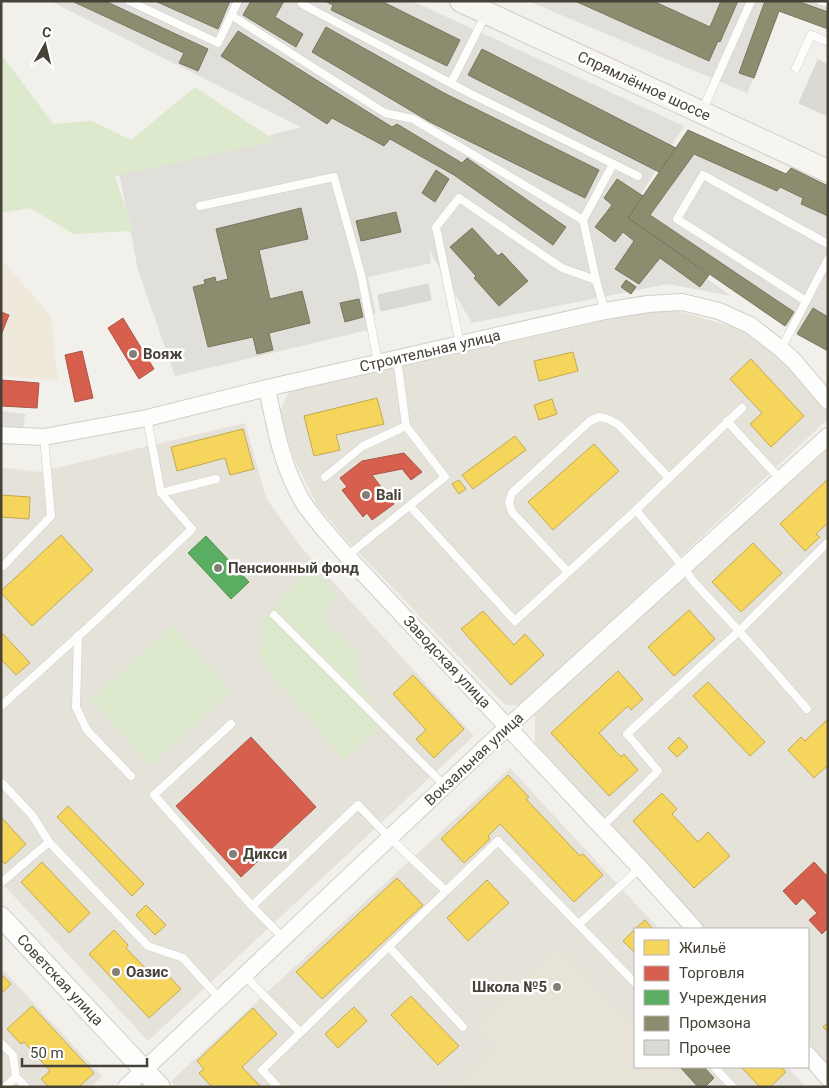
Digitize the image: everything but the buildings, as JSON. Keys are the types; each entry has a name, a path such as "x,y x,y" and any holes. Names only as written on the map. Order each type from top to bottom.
{"main road":[{"name":"Спрямлённое шоссе","path":"461,1 828,171"}],"street":[{"name":"Строительная улица","path":"1,435 44,438 147,418 378,362 605,311 648,304 682,302 719,311 750,326 794,361 828,401"},
{"name":"Заводская улица","path":"267,388 278,441 285,464 302,500 317,521 347,556 602,827 694,928"},
{"name":"Вокзальная улица","path":"126,1087 508,727 828,436"},
{"name":"Советская улица","path":"1,917 160,1087"},
{"path":"809,1057 828,1078"}],"lane":[{"path":"128,1 218,43 238,1"},
{"path":"303,1 302,4 450,83 638,176"},
{"path":"701,112 751,1"},
{"path":"821,1 828,3"},
{"path":"450,83 486,13"},
{"path":"231,15 385,113 413,118 583,220"},
{"path":"796,68 811,35 828,42"},
{"path":"605,311 583,220 613,164"},
{"path":"806,301 678,219 703,175 828,244"},
{"path":"200,206 334,177 361,274 378,362"},
{"path":"460,344 436,227 459,198 562,268 596,280"},
{"path":"781,349 828,259"},
{"path":"347,556 445,477 406,426 397,358"},
{"path":"410,506 515,621 636,510 742,408"},
{"path":"568,572 512,512 509,502 512,493 590,421 599,417 619,425 669,478"},
{"path":"1,706 192,529 160,493 147,418"},
{"path":"727,421 780,479"},
{"path":"325,477 363,446 406,426"},
{"path":"3,566 51,516 44,438"},
{"path":"160,493 216,479"},
{"path":"636,510 694,582 807,709"},
{"path":"602,827 658,771 627,734 739,631 828,542"},
{"path":"274,615 445,786"},
{"path":"78,636 76,706 87,730 131,776"},
{"path":"231,724 154,795 252,906 283,938"},
{"path":"1,782 32,815 50,842 148,946 183,958 220,999"},
{"path":"252,906 358,805 446,891"},
{"path":"278,1087 262,1070 498,841 634,982"},
{"path":"1,883 50,842"},
{"path":"579,924 640,868"},
{"path":"389,947 463,1027"},
{"path":"244,975 300,1032"},
{"path":"1,1043 12,1055 16,1077 26,1087"},
{"path":"715,1068 733,1087"},
{"path":"5,1087 16,1077"}],"shaded area":[{"path":"50,1 412,1 684,126 625,220 731,296 668,284 472,323 429,250 431,263 368,277 376,313 365,316 368,330 175,376 138,270 119,172 217,150 301,127"},
{"path":"528,1 828,1 828,29 779,12 747,93"},
{"path":"688,130 786,174 791,168 828,186 828,351 785,326 628,218"},
{"path":"1,259 51,316 58,381 1,376"},
{"path":"674,310 737,328 771,348 828,407 828,419 521,705 505,705 344,537 317,505 294,459 279,412 289,392 629,315"},
{"path":"1,411 25,414 23,428 1,425"},
{"path":"245,423 266,498 301,547 474,736 148,1041 1,882 1,467 39,472"},
{"path":"828,446 828,1064 809,1043 809,928 705,928 535,742 535,714"},
{"path":"510,768 658,928 634,928 634,1068 788,1068 806,1087 177,1087 171,1081"},
{"name":"Школа №5","path":"559,948 634,1027 634,1068 673,1068 690,1087 454,1087 496,1047 476,1026"},
{"path":"1,968 102,1076 91,1087 1,1087"}],"green space":[{"path":"1,54 53,124 92,121 131,140 195,87 276,141 115,176 133,231 74,234 30,208 1,213"},
{"path":"312,565 337,596 320,618 359,654 356,675 384,724 344,760 260,661 261,621"},
{"path":"173,626 232,692 150,765 91,700"}],"place":[{"name":"Вояж","path":"133,354"},
{"name":"Bali","path":"366,495"},
{"name":"Пенсионный фонд","path":"218,568"},
{"name":"Дикси","path":"233,854"},
{"name":"Оазис","path":"116,972"},
{"name":"Школа №5","path":"557,987"}]}
